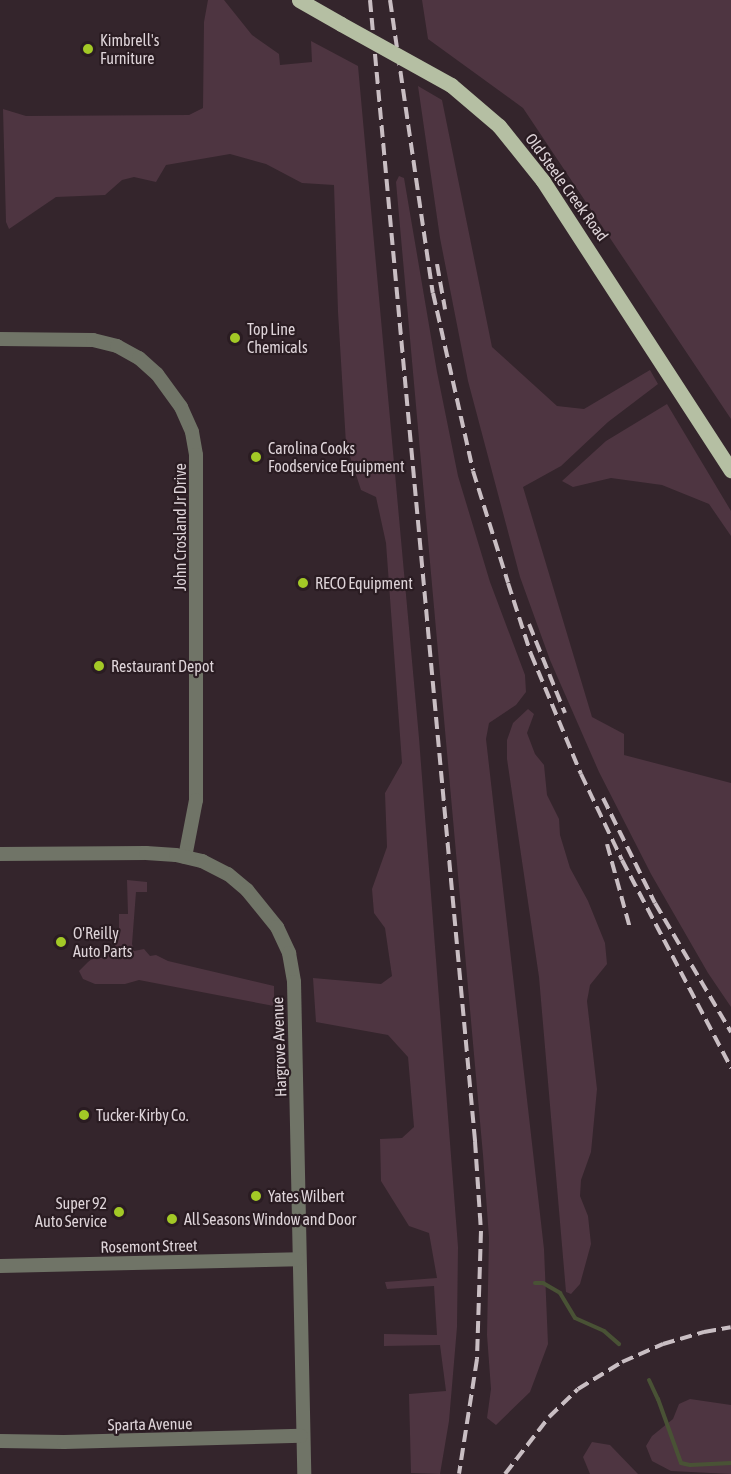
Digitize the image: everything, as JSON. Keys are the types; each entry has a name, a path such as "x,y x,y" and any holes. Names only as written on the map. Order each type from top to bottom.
{"main road":[{"name":"Old Steele Creek Road","path":"299,0 451,85 499,126 543,181 731,470"}],"street":[{"name":"John Crosland Jr Drive","path":"0,339 93,340 117,346 139,358 157,375 181,407 192,432 196,467 196,800 185,857"},
{"name":"Hargrove Avenue","path":"0,854 147,853 202,861 228,874 248,890 277,927 289,953 294,982 304,1474"},
{"name":"Rosemont Street","path":"0,1266 298,1259"},
{"name":"Sparta Avenue","path":"0,1441 64,1442 302,1436"}],"shaded area":[{"path":"208,0 224,0 252,35 279,54 280,65 312,62 311,41 358,66 419,738 458,1247 457,1327 449,1421 440,1474 411,1473 409,1394 446,1391 440,1345 384,1346 384,1334 437,1335 434,1286 387,1289 385,1282 437,1278 429,1233 409,1226 381,1181 380,1139 402,1138 414,1127 408,1057 388,1035 316,1022 313,978 381,984 392,976 385,928 374,913 372,889 387,847 385,793 402,763 386,543 376,497 361,490 346,444 338,312 334,185 302,183 266,164 230,154 166,165 156,182 134,177 122,180 105,195 56,197 9,229 6,222 3,109 26,116 189,115 203,108 204,22"},
{"path":"422,0 731,0 731,419 523,108 428,39"},
{"path":"418,86 442,100 492,347 557,406 584,409 650,370 658,384 608,422 561,466 523,487 592,717 624,734 624,755 731,783 731,1007 708,973 651,874 599,772 550,660 520,577 468,381 440,238"},
{"path":"399,176 404,178 437,372 458,476 490,582 525,675 526,692 516,705 489,723 486,739 544,1249 548,1344 530,1392 496,1425 487,1418 491,1389 487,1335 489,1238 396,182"},
{"path":"667,404 731,511 731,536 709,504 662,485 611,478 573,487 562,481 606,441"},
{"path":"528,709 534,714 527,733 535,754 544,765 547,795 559,819 560,835 570,868 588,901 605,943 607,964 590,985 587,1001 597,1089 591,1152 581,1180 580,1196 588,1216 591,1244 580,1284 571,1294 566,1292 539,977 507,759 507,740 513,723"},
{"path":"127,880 147,882 147,892 136,892 132,944 134,951 144,949 150,956 156,955 168,961 274,986 274,1006 139,980 125,984 95,984 83,979 79,971 88,962 93,958 103,958 109,950 115,950 115,939 119,938 119,914 128,914"},
{"path":"690,1399 731,1405 731,1474 671,1471 652,1461 646,1446 652,1436 673,1419 679,1404"},
{"path":"592,1442 610,1445 638,1474 590,1474 583,1457"}],"waterway":[{"path":"535,1283 543,1283 560,1293 575,1318 604,1331 619,1344"},
{"path":"649,1380 681,1463 690,1465 731,1463"}],"railway":[{"path":"370,0 475,1141 481,1231 477,1359 459,1474"},
{"path":"390,0 433,293 473,471 508,583 531,654 581,774 622,860 731,1068"},
{"path":"437,264 445,309"},
{"path":"529,624 565,713"},
{"path":"603,798 655,903 731,1032"},
{"path":"607,844 630,928"},
{"path":"505,1474 549,1417 578,1389 622,1362 663,1344 731,1327"}],"place":[{"name":"Kimbrell's Furniture","path":"88,49"},
{"name":"Top Line Chemicals","path":"235,338"},
{"name":"Carolina Cooks Foodservice Equipment","path":"256,457"},
{"name":"RECO Equipment","path":"303,583"},
{"name":"Restaurant Depot","path":"99,666"},
{"name":"O'Reilly Auto Parts","path":"61,942"},
{"name":"Tucker-Kirby Co.","path":"84,1115"},
{"name":"Yates Wilbert","path":"256,1196"},
{"name":"Super 92 Auto Service","path":"119,1212"},
{"name":"All Seasons Window and Door","path":"172,1219"}]}
